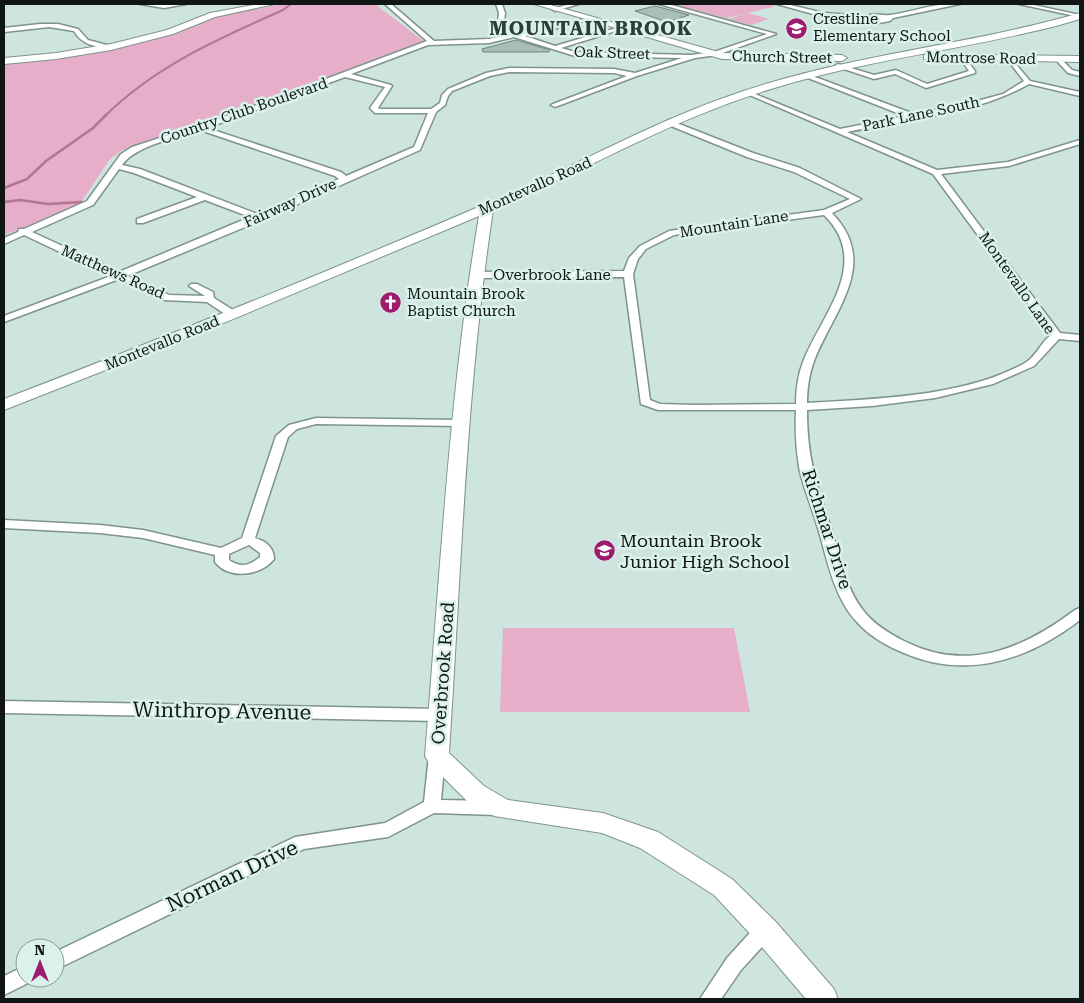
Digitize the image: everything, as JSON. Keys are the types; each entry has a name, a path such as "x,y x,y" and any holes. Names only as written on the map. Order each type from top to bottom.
{"street":[{"path":"143,4 164,6 183,4"},
{"path":"4,61 56,56 111,47 170,32 213,15 271,4"},
{"path":"388,4 432,42"},
{"path":"499,4 502,13 500,29 516,36"},
{"name":"Church Street","path":"538,4 714,54 731,57 821,58 883,56"},
{"path":"555,9 576,4"},
{"path":"555,105 635,75 694,56 714,54 773,34 662,4"},
{"path":"780,4 824,15 868,18 882,21 890,20 887,17"},
{"path":"868,18 876,15 887,17 957,4"},
{"path":"1022,4 1079,16"},
{"path":"871,9 876,15"},
{"name":"Montevallo Road","path":"4,405 151,349 579,168 669,122 748,93 839,65 1039,27 1079,16"},
{"name":"Country Club Boulevard","path":"4,241 22,231 85,207 94,200 124,156 135,149 202,128 432,42 489,41 587,19"},
{"path":"4,30 46,25 64,26 76,30 79,36 86,41 111,47"},
{"path":"557,47 622,28"},
{"name":"Oak Street","path":"516,36 575,54 694,56"},
{"path":"919,50 920,54 930,57"},
{"name":"Montrose Road","path":"883,56 1080,59"},
{"path":"821,58 833,59 839,65 874,77 896,72 926,86 973,72 963,58"},
{"path":"1010,58 1028,82 1080,94"},
{"path":"1058,59 1070,72 1080,74"},
{"name":"Fairway Drive","path":"4,319 88,290 259,218 345,178 417,148 433,111 443,104 445,94 450,90 496,72 614,71 635,75"},
{"path":"346,75 389,86 374,108 378,111 433,111"},
{"path":"804,75 913,116"},
{"name":"Park Lane South","path":"840,131 971,105 1005,95 1028,82"},
{"path":"748,93 936,172 1009,164 1080,142"},
{"name":"Mountain Lane","path":"628,274 631,260 642,248 672,233 826,212 857,199 797,170 750,155 669,122"},
{"path":"202,128 345,178"},
{"path":"116,166 137,171 259,218"},
{"name":"Montevallo Lane","path":"628,274 644,395 646,402 651,406 802,408 831,406 965,389 1006,378 1039,359 1048,349 1051,340 1057,336 936,172"},
{"path":"140,221 205,198"},
{"name":"Overbrook Road","path":"487,207 476,275 462,423 437,756 475,793 503,808 603,823 649,840 723,887 765,930 824,999"},
{"name":"Richmar Drive","path":"826,212 834,218 847,248 849,266 842,297 819,335 804,377 802,408 807,474 843,582 861,618 888,638 929,658 970,662 1010,656 1060,629 1080,613"},
{"name":"Matthews Road","path":"22,231 167,298 209,300 232,314"},
{"name":"Overbrook Lane","path":"476,275 628,274"},
{"path":"194,286 210,294 209,300"},
{"path":"1057,336 1080,338"},
{"path":"248,540 282,436 286,430 304,423 316,421 462,423"},
{"path":"4,524 100,529 143,534 222,552 248,540 258,544 268,552 267,559 249,570 232,569 222,562 222,552"},
{"name":"Winthrop Avenue","path":"4,707 439,715"},
{"path":"437,756 432,806 503,808"},
{"name":"Norman Drive","path":"65,956 301,842 388,830 432,806"},
{"path":"710,999 734,964 765,930"}],"shaded area":[{"path":"283,4 375,4 425,42 239,111 123,150 110,159 78,207 4,235 4,62 92,52 214,17"},
{"path":"686,4 769,4 776,6 748,13 769,19 751,25 729,19 744,14 726,18 679,6"},
{"path":"503,628 734,628 750,712 500,712"}],"building":[{"path":"655,6 689,15 667,22 635,11"},
{"path":"516,40 550,50 549,52 483,52 482,49"}],"waterway":[{"path":"105,116 124,98 167,68 212,43 283,10 291,4"},
{"path":"4,188 27,179 46,161 93,128 105,116"},
{"path":"4,202 20,200 48,204 82,202"}],"place":[{"name":"Crestline Elementary School","path":"797,28"},
{"name":"Mountain Brook Baptist Church","path":"391,303"},
{"name":"Mountain Brook Junior High School","path":"604,551"}],"district":[{"name":"MOUNTAIN BROOK","path":"591,28"}]}
